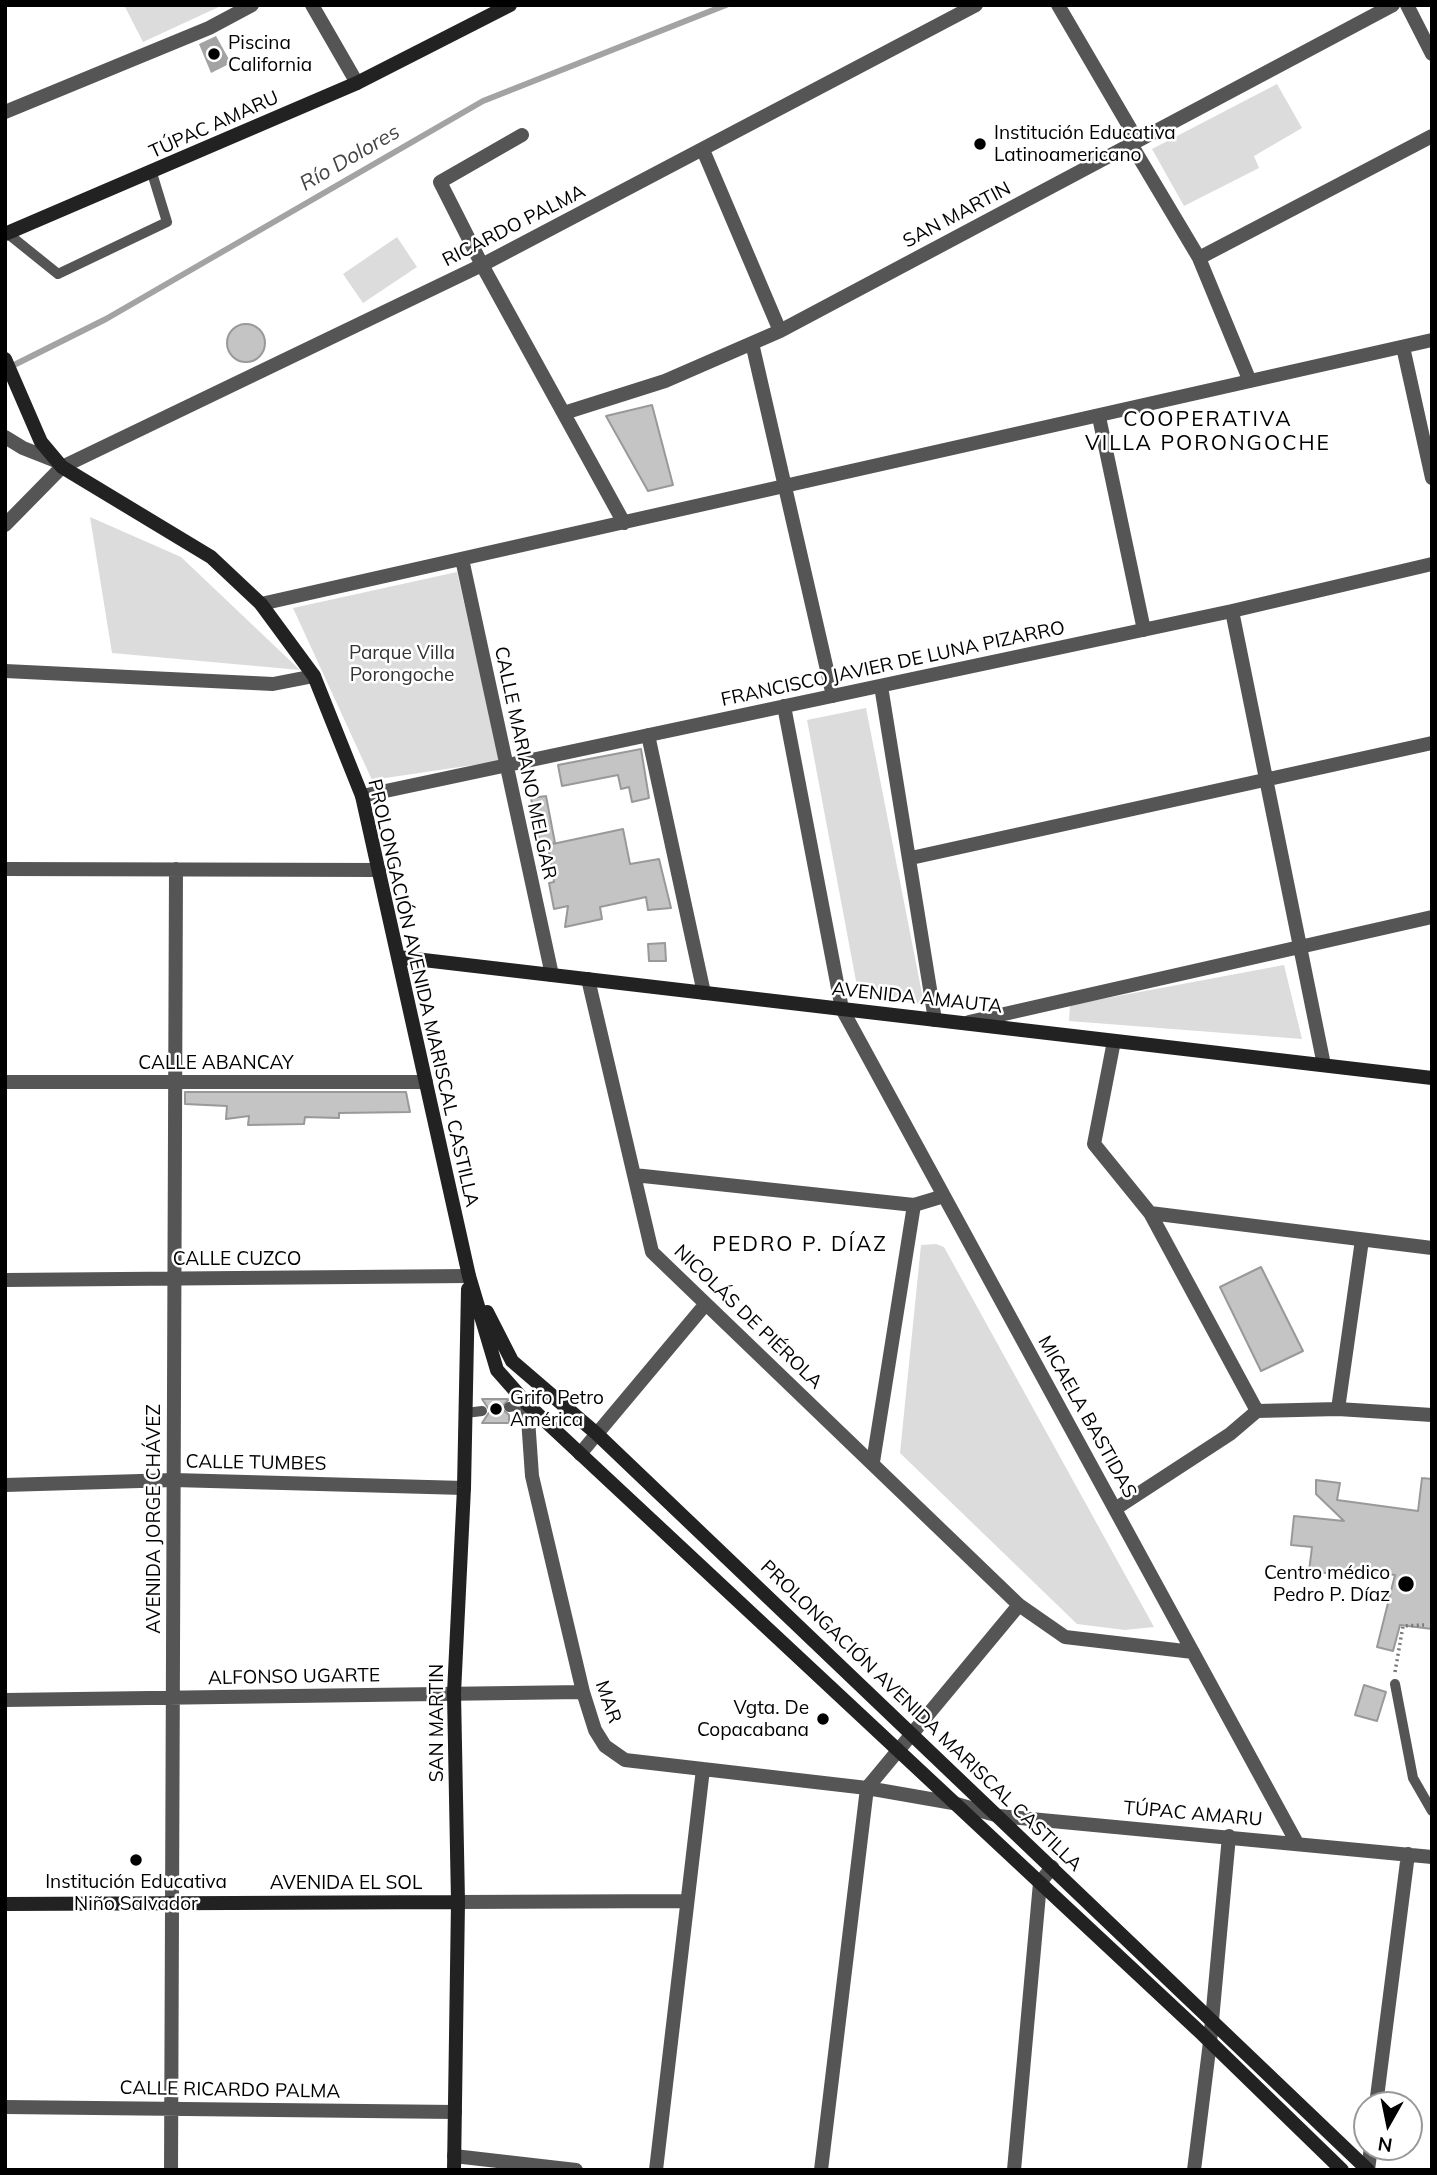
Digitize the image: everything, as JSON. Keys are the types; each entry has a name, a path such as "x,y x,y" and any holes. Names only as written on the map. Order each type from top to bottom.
{"main road":[{"name":"TÚPAC AMARU","path":"6,233 152,173 357,83 510,5"},
{"name":"PROLONGACIÓN AVENIDA MARISCAL CASTILLA","path":"5,359 11,381 41,442 59,464 211,557 261,604 314,676 362,796 469,1276 498,1370 527,1404 1210,2042 1342,2170"},
{"name":"AVENIDA AMAUTA","path":"398,957 1432,1078"},
{"name":"PROLONGACIÓN AVENIDA MARISCAL CASTILLA","path":"469,1276 512,1361 597,1434 1368,2170"},
{"name":"SAN MARTIN","path":"454,2163 458,1902 454,1693 464,1488 469,1276"},
{"name":"AVENIDA EL SOL","path":"5,1904 458,1902"}],"street":[{"path":"5,112 209,28 253,5"},
{"path":"312,5 357,83"},
{"name":"RICARDO PALMA","path":"59,464 482,265 976,5"},
{"path":"1058,5 1130,128 1131,144 1199,258 1249,379"},
{"name":"SAN MARTIN","path":"564,413 665,380 780,331 1393,5"},
{"path":"1407,5 1432,54"},
{"path":"522,135 440,182 482,265 624,523"},
{"path":"1199,258 1432,135"},
{"path":"703,150 780,331"},
{"path":"261,604 1099,417 1249,379 1432,340"},
{"path":"752,343 833,696"},
{"path":"1403,346 1432,478"},
{"path":"1099,417 1144,630"},
{"path":"5,437 59,464 5,526"},
{"name":"CALLE MARIANO MELGAR","path":"462,559 552,975"},
{"name":"FRANCISCO JAVIER DE LUNA PIZARRO","path":"362,796 1232,611 1432,564"},
{"path":"1232,611 1324,1065"},
{"path":"5,671 272,684 314,676"},
{"path":"881,686 911,858 935,1020"},
{"name":"MICAELA BASTIDAS","path":"785,706 842,1009 1297,1843"},
{"path":"648,736 704,993"},
{"path":"911,858 1432,743"},
{"path":"5,869 379,870"},
{"name":"AVENIDA JORGE CHÁVEZ","path":"171,2170 176,869"},
{"path":"966,1023 1432,916"},
{"name":"NICOLÁS DE PIÉROLA","path":"588,979 652,1252 704,1306 873,1462 1020,1605 1065,1637 1194,1652"},
{"path":"1114,1041 1094,1144 1150,1213 1257,1411"},
{"name":"CALLE ABANCAY","path":"5,1082 426,1082"},
{"path":"634,1175 914,1205 944,1196"},
{"path":"873,1462 914,1205"},
{"path":"1150,1213 1432,1248"},
{"path":"1338,1409 1362,1240"},
{"name":"CALLE CUZCO","path":"5,1280 469,1276"},
{"path":"580,1454 704,1306"},
{"name":"MAR","path":"527,1404 531,1476 583,1692 596,1730 614,1755 625,1760 867,1788 953,1803"},
{"path":"1115,1509 1230,1433 1257,1411 1338,1409 1432,1415"},
{"name":"CALLE TUMBES","path":"5,1485 174,1480 464,1488"},
{"path":"821,2170 867,1788 1020,1605"},
{"name":"ALFONSO UGARTE","path":"5,1700 583,1692"},
{"path":"656,2170 702,1769"},
{"name":"TÚPAC AMARU","path":"953,1803 999,1816 1432,1857"},
{"path":"1194,2170 1210,2042 1229,1836"},
{"path":"1378,2091 1408,1854"},
{"path":"1014,2170 1040,1883 1052,1867"},
{"name":"AVENIDA EL SOL","path":"458,1902 687,1901"},
{"name":"CALLE RICARDO PALMA","path":"5,2107 455,2112"},
{"path":"454,2163 576,2170"}],"lane":[{"path":"6,233 58,274 167,222 152,173"},
{"path":"509,1407 527,1404"},
{"path":"466,1413 482,1411"},
{"path":"1395,1684 1411,1770 1432,1811"}],"path":[{"path":"1395,1684 1394,1662 1403,1626 1424,1625"}],"green space":[{"path":"124,5 223,5 143,42"},
{"path":"1277,84 1302,128 1254,156 1259,168 1184,206 1152,149"},
{"path":"397,237 417,267 363,303 343,274"},
{"path":"90,517 181,557 300,670 112,653"},
{"name":"Parque Villa Porongoche","path":"457,572 500,761 372,780 293,608"},
{"path":"866,708 924,1004 859,997 807,720"},
{"path":"1284,965 1302,1039 1069,1021 1070,1005"},
{"path":"936,1244 944,1247 1154,1627 1125,1630 1077,1624 900,1453 921,1245"}],"shaded area":[{"name":"Piscina California","path":"216,36 231,63 211,73 199,44"}],"building":[{"path":"246,324 260,329 265,343 260,357 246,362 232,357 227,343 232,329"},
{"path":"652,405 673,485 648,491 606,416"},
{"path":"641,749 649,798 632,802 629,787 621,789 618,775 562,786 558,765"},
{"path":"546,796 555,843 540,845 531,798"},
{"path":"623,829 630,864 659,859 671,908 648,910 646,897 600,907 602,919 565,927 568,906 554,909 549,883 554,882 548,845"},
{"path":"665,943 666,961 649,961 648,944"},
{"path":"185,1092 406,1092 410,1112 339,1113 339,1118 305,1117 304,1124 248,1125 249,1116 226,1119 227,1106 185,1104"},
{"path":"1261,1267 1303,1351 1261,1371 1220,1287"},
{"path":"482,1399 509,1399 501,1408 509,1415 509,1423 482,1423 490,1411"},
{"path":"1422,1478 1432,1479 1432,1629 1400,1625 1393,1651 1377,1647 1395,1575 1352,1569 1351,1576 1309,1571 1312,1547 1291,1545 1294,1516 1344,1521 1316,1494 1316,1480 1340,1483 1337,1500 1418,1511"},
{"path":"1364,1685 1386,1692 1377,1721 1355,1715"}],"waterway":[{"name":"Río Dolores","path":"10,367 106,319 483,101 726,5"}],"place":[{"name":"Piscina California","path":"214,54"},
{"name":"Institución Educativa Latinoamericano","path":"980,144"},
{"name":"Grifo Petro América","path":"496,1409"},
{"name":"Centro médico Pedro P. Díaz","path":"1406,1584"},
{"name":"Vgta. De Copacabana","path":"823,1719"},
{"name":"Institución Educativa Niño Salvador","path":"136,1860"}],"district":[{"name":"COOPERATIVA VILLA PORONGOCHE","path":"1208,432"},
{"name":"PEDRO P. DÍAZ","path":"800,1245"}]}
